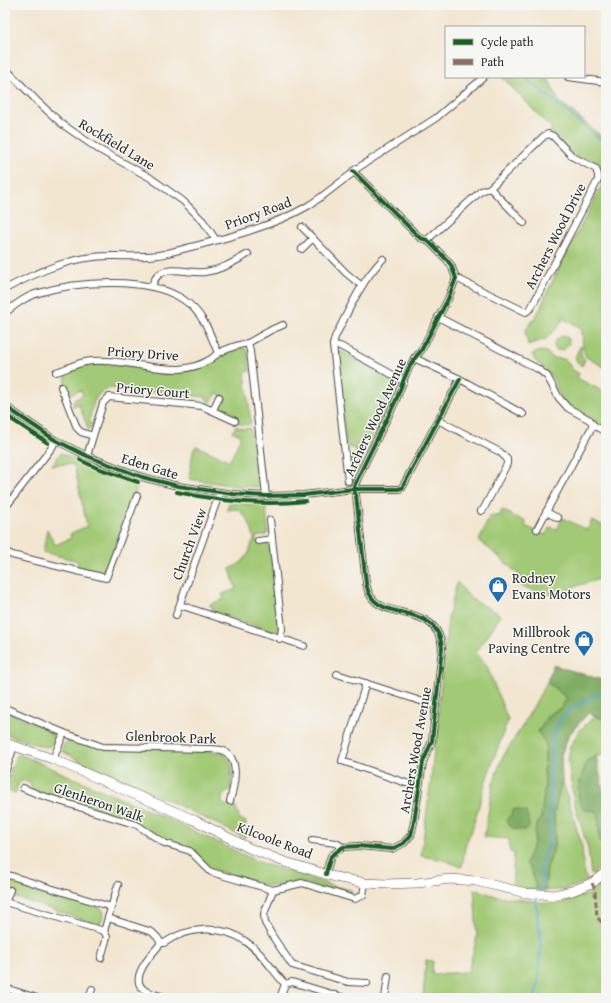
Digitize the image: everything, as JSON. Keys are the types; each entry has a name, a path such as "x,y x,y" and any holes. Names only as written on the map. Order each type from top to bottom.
{"main road":[{"name":"Kilcoole Road","path":"9,745 53,759 194,820 249,848 282,861 326,874 365,883 417,883 450,879 476,881 508,890 526,893 554,895 572,891 592,883 606,872"}],"street":[{"name":"Rockfield Lane","path":"5,68 62,124 98,149 148,177 183,201 203,221 216,240"},
{"name":"Priory Road","path":"5,289 32,275 72,261 93,257 152,257 268,225 305,208 320,199 353,173 353,171 436,118 483,78"},
{"path":"576,78 606,82"},
{"name":"Archers Wood Drive","path":"427,240 481,191 490,188 544,136 548,134 553,136 573,157 596,169 598,180 531,308 526,312 467,282 456,278"},
{"path":"353,171 420,238 427,240 451,265 456,278"},
{"path":"490,188 524,223"},
{"path":"302,227 346,273 362,286"},
{"path":"302,249 313,238"},
{"path":"152,287 154,279 162,272 170,270 204,272 226,267 248,254"},
{"path":"348,481 333,345 335,337 362,286 372,270 383,259"},
{"name":"Archers Wood Avenue","path":"312,840 336,843 344,847 360,846 392,849 404,843 411,835 423,762 432,741 442,648 441,639 437,630 429,622 418,617 384,607 376,602 370,595 366,583 356,495 354,489 365,462 396,400 407,370 420,351 455,285 456,278"},
{"path":"5,313 17,303 37,293 64,287 117,283 152,287 172,293 196,311 206,325 218,353"},
{"path":"438,317 538,369 551,381 559,398 568,408 590,420 593,426 606,432"},
{"name":"Priory Drive","path":"56,372 85,362 132,364 155,368 181,369 198,365 210,360 218,353 235,346 248,343 283,325"},
{"path":"248,343 266,496"},
{"path":"333,345 340,346 404,381"},
{"path":"414,358 460,379 523,414"},
{"path":"460,379 438,420 500,452 507,459 507,464 483,510 481,511"},
{"path":"62,387 78,428 82,432 93,436"},
{"name":"Priory Court","path":"87,456 103,403 109,397 202,406 235,420"},
{"path":"212,410 219,397"},
{"name":"Eden Gate","path":"5,406 55,440 87,456 142,477 178,486 233,494 266,496 304,495 354,489 402,488 438,420"},
{"path":"537,529 593,426"},
{"path":"5,508 53,446 55,440"},
{"name":"Church View","path":"176,615 220,492"},
{"path":"5,551 12,555 106,578 137,496"},
{"path":"546,512 558,518"},
{"path":"270,520 282,629 280,638"},
{"path":"258,541 272,539"},
{"path":"180,605 304,646"},
{"path":"337,674 436,706"},
{"path":"366,683 342,761 418,787"},
{"name":"Glenbrook Park","path":"5,708 64,733 103,747 209,749 224,751 232,759 235,771 234,789 230,801"},
{"path":"53,759 64,733"},
{"path":"5,773 9,745"},
{"name":"Glenheron Walk","path":"23,788 40,795 137,825 164,843 190,851 211,872 273,890 302,884 355,899 363,895 365,883"},
{"path":"326,874 332,856 344,847"},
{"path":"5,874 111,907"},
{"path":"101,958 107,937 104,931 118,885"},
{"path":"10,890 5,903 104,931"},
{"path":"273,890 264,914 265,923 292,966 348,982 367,983"},
{"path":"108,918 152,932 161,943"},
{"path":"168,998 143,989 139,984 138,978 147,960 161,943 164,943 180,934 201,929 225,932 246,941 255,949 285,984"},
{"path":"385,998 388,976"},
{"path":"285,984 292,982 345,998"},
{"path":"280,998 285,984"},
{"path":"5,988 37,998"},
{"path":"89,998 92,989"}],"green space":[{"path":"503,78 544,78 549,80 558,100 606,140 606,368 586,357 583,348 582,330 576,325 563,319 559,326 546,339 528,345 525,331 540,310 546,294 605,179 600,170 595,166 571,153 551,133 551,128"},
{"path":"564,336 568,338 569,344 563,350 556,350 554,346 556,340"},
{"path":"581,346 581,354 585,360 582,366 576,359 577,352"},
{"path":"239,347 246,349 248,353 250,371 245,372 251,424 244,425 238,423 233,413 222,408 220,405 223,396 217,393 211,402 208,402 206,397 112,388 101,392 97,396 89,422 94,424 91,429 88,429 79,404 73,406 74,400 83,395 81,390 70,393 66,385 65,380 67,371 74,367 100,364 121,365 163,371 206,365"},
{"path":"340,351 399,382 400,385 352,482 350,481 349,459 356,455 356,449 348,447 346,443 337,356"},
{"path":"541,351 546,352 553,358 566,360 572,369 579,374 577,378 606,393 606,429 567,406 554,386 556,385 551,376 533,358 532,354"},
{"path":"236,426 243,429 250,428 252,440 257,440 261,487 236,486 189,479 193,451 196,446 230,461 240,439 239,434 232,432"},
{"path":"61,453 100,471 138,485 106,572 103,573 77,567 78,561 43,552 47,529 55,545 71,538 70,534 87,526 74,465 52,465"},
{"path":"229,503 266,505 268,532 266,535 256,537 257,543 264,543 270,546 279,630 273,632 211,611 213,607 209,605 224,599 222,594 236,589 230,569 245,558 254,540 251,527 247,519 237,509 227,510"},
{"path":"502,510 526,522 525,526 545,535 550,527 557,529 563,518 587,530 592,520 606,527 606,577 573,587 563,598 522,587 521,577 479,541 489,517 500,515"},
{"path":"457,582 471,599 498,613 500,617 476,653 486,664 508,720 487,777 472,830 466,843 462,867 444,860 421,856 431,779 448,618"},
{"path":"553,665 602,680 606,677 606,720 588,713 569,735 561,755 562,779 554,814 555,841 552,855 547,867 545,891 537,890 532,873 526,863 534,843 536,826 541,818 545,785 544,770 546,744 538,732 548,715 562,707 567,698 547,682"},
{"path":"547,682 567,698 562,707 548,715 544,770 545,785 541,818 536,826 534,843 526,863 532,873 537,890 512,887 514,853 510,852 509,839 484,837 493,784 502,758 523,725"},
{"path":"5,711 49,729 48,731 52,733 54,740 50,746 44,747 5,734"},
{"path":"595,716 605,720 606,755 596,756 587,761 583,809 596,811 600,841 606,842 606,864 591,875 588,849 574,802 568,761 570,747 578,732"},
{"path":"74,739 89,745 223,752 232,764 231,789 222,797 222,802 225,805 236,808 240,819 246,822 245,838 170,801 98,771 62,751 65,743 68,741 73,741"},
{"path":"19,754 170,820 259,862 333,886 351,890 352,896 301,882 279,886 267,886 211,869 190,849 164,841 132,820 34,791 32,790 30,782 27,781 21,781 17,787 16,793 5,790 15,757"},
{"path":"596,756 606,804 606,842 600,842 596,811 583,809 579,800 578,789 587,761"},
{"path":"562,779 582,846 584,874 588,881 567,889 545,891 547,867 552,855 555,841 554,814"},
{"path":"514,809 526,812 529,827 525,830 514,829 507,821"},
{"path":"5,878 101,908 104,912 102,920 100,924 96,924 14,897 14,890 5,887"},
{"path":"606,880 606,998 423,998 426,960 433,961 432,974 468,972 477,937 474,889 496,896 545,903 560,903 589,894"},
{"path":"5,992 7,992 27,998 5,998"}],"waterway":[{"path":"526,78 606,144"},
{"path":"540,891 543,881 540,869 541,863 551,839 549,818 553,737 560,720 570,710 595,695 606,693"},
{"path":"535,998 538,983 541,940 537,916 538,911 535,904 537,897"}],"marked path":[{"path":"592,883 595,890 597,917 606,927"}],"cycle path":[{"path":"326,874 331,856 343,847 359,846 392,849 404,843 411,835 423,762 432,741 442,648 438,634 431,624 421,618 387,608 377,603 369,594 366,583 356,495 353,489 396,400 409,368 416,356 421,351 448,299 456,278 451,265 446,259 427,240 420,238 353,171"},
{"path":"5,406 55,440 87,456 142,477 178,486 233,494 266,496 304,495 353,489 402,488 460,379"},
{"path":"5,415 48,443"},
{"path":"80,460 97,468 138,482"},
{"path":"177,492 241,502 274,503 306,501"}],"place":[{"name":"Rodney Evans Motors","path":"498,603"},
{"name":"Millbrook Paving Centre","path":"584,657"}]}
